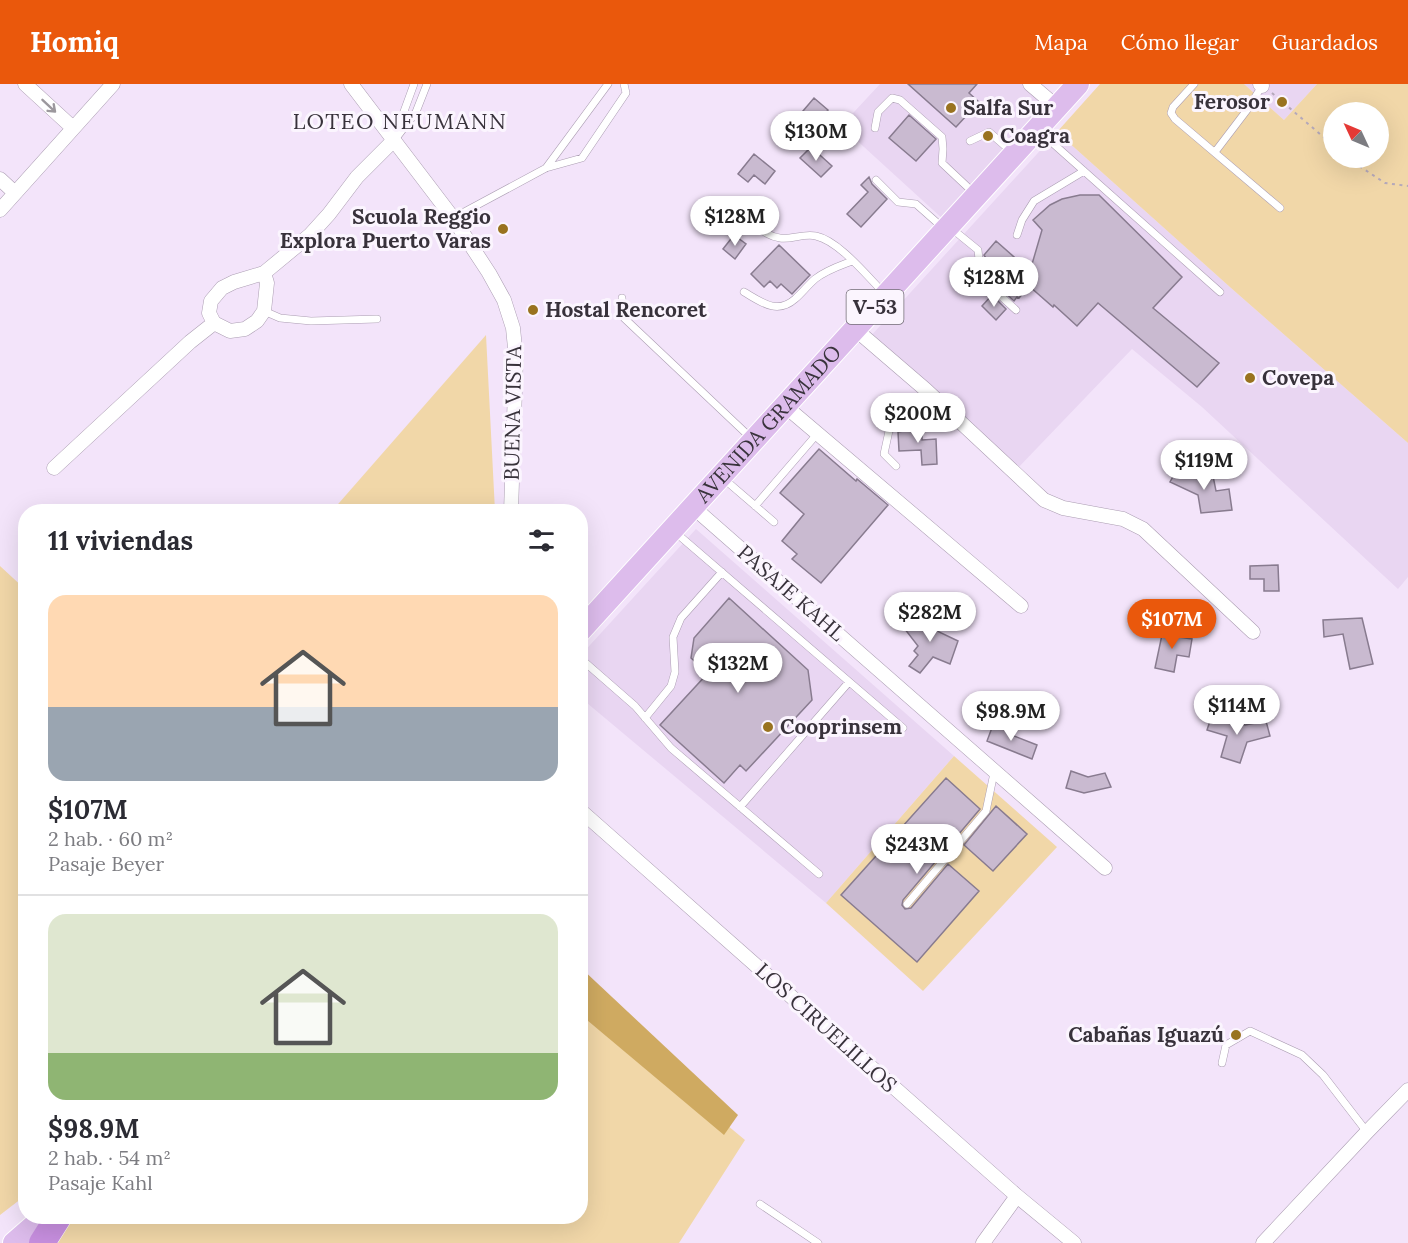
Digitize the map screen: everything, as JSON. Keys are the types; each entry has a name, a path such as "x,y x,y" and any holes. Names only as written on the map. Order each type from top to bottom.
{"highway":[{"path":"42,1243 54,1224"}],"main road":[{"name":"AVENIDA GRAMADO","path":"588,622 1078,84"},
{"path":"14,1243 36,1224"}],"street":[{"path":"25,84 73,128"},
{"path":"0,210 113,84"},
{"name":"BUENA VISTA","path":"351,84 453,218 504,300 513,328 516,358 511,504"},
{"path":"1030,84 1057,107"},
{"path":"264,273 267,283 264,310 257,321 245,329 230,331 214,323 209,313 211,301 222,288 264,273 310,235 357,177 393,141"},
{"path":"0,179 15,193"},
{"path":"54,468 190,342 214,323"},
{"path":"855,329 926,390 1044,500 1064,508 1123,519 1143,529 1253,632"},
{"path":"785,406 1021,606"},
{"name":"PASAJE KAHL","path":"693,507 1105,868"},
{"name":"LOS CIRUELILLOS","path":"588,817 1017,1196 1074,1243"},
{"path":"1263,1243 1408,1090"},
{"path":"982,1243 1017,1196"}],"lane":[{"path":"393,141 414,84"},
{"path":"393,141 416,112 428,84"},
{"path":"546,168 608,84"},
{"path":"453,218 546,168 582,158 626,93 624,84"},
{"path":"1194,84 1173,107 1172,113 1175,119 1280,208"},
{"path":"1215,153 1247,110 1262,85"},
{"path":"875,128 878,112 884,105 892,98 900,100 942,137 942,163 977,195"},
{"path":"1037,130 1220,292"},
{"path":"970,141 989,132 1014,154"},
{"path":"1017,235 1022,220 1034,201 1084,171"},
{"path":"876,180 898,202 916,204 978,250 981,278 1016,310"},
{"path":"755,225 771,236 782,239 816,236 830,242 886,295"},
{"path":"744,292 767,306 780,307 792,302 814,280 830,269 852,261"},
{"path":"622,297 624,318 754,440"},
{"path":"264,310 280,318 311,321 377,319"},
{"path":"896,466 884,454 889,432 926,390"},
{"path":"755,506 818,434"},
{"path":"721,476 774,522"},
{"path":"672,530 903,728"},
{"path":"645,718 671,686 675,672 673,637 681,618 722,572"},
{"path":"588,665 635,706 671,748 819,873"},
{"path":"740,807 849,682"},
{"path":"907,904 986,811 994,773"},
{"path":"1222,1063 1226,1045 1250,1031 1302,1055 1323,1075 1367,1132"},
{"path":"759,1204 818,1243"}],"path":[{"path":"1262,85 1323,137"},
{"path":"1362,168 1385,183 1408,186"}],"shaded area":[{"path":"880,84 1023,84 1048,105 944,220 841,126"},
{"path":"1100,84 1244,84 1284,120 1317,84 1408,84 1408,443 1057,132"},
{"name":"Ferosor","path":"1244,84 1317,84 1284,120"},
{"name":"Covepa","path":"1057,132 1408,443 1408,577 1398,589 1202,407 1132,349 1014,472 869,338"},
{"path":"486,335 495,504 338,504"},
{"name":"Cooprinsem","path":"696,529 954,756 826,903 588,704 588,647"},
{"path":"0,566 18,583 18,1201 0,1215"},
{"path":"954,756 1057,847 923,991 826,903"},
{"path":"588,974 738,1115 724,1135 588,1021"},
{"path":"588,1010 745,1140 679,1243 28,1243 60,1224 588,1224"}],"building":[{"path":"908,84 977,84 969,93 979,102 956,127"},
{"path":"814,98 828,110 817,123 803,111"},
{"path":"909,115 936,139 916,161 889,138"},
{"path":"811,147 832,166 821,177 800,158"},
{"path":"754,154 775,171 765,184 754,175 748,182 738,174"},
{"path":"869,177 872,184 887,199 861,227 847,214 868,192 861,185"},
{"path":"1080,195 1099,195 1182,277 1153,308 1219,363 1197,387 1098,303 1077,326 1029,286 1014,301 999,287 1002,284 986,270 987,260 984,255 996,241 1030,271 1042,230 1033,220 1050,205 1062,199"},
{"path":"734,235 746,244 735,259 723,249"},
{"path":"779,245 810,275 792,294 781,284 777,288 770,281 764,287 751,274"},
{"path":"992,295 1006,309 996,320 982,306"},
{"path":"922,424 922,440 936,439 937,464 922,465 921,450 899,451 898,432 904,431 903,425"},
{"path":"819,449 888,505 821,583 792,559 797,554 782,541 804,514 780,493"},
{"path":"1178,468 1195,475 1212,471 1216,491 1229,489 1232,510 1201,513 1198,495 1170,482"},
{"path":"1278,565 1279,591 1264,591 1264,579 1250,579 1250,566"},
{"path":"729,598 808,670 812,700 746,771 740,765 724,783 660,725 708,673 691,658 694,638"},
{"path":"923,613 939,632 958,641 950,664 933,657 920,673 909,666 918,655 914,651 918,646 904,628"},
{"path":"1362,618 1373,664 1350,669 1343,634 1324,637 1323,620"},
{"path":"1163,630 1179,633 1179,637 1192,639 1189,657 1177,655 1174,672 1155,668"},
{"path":"1212,715 1245,725 1266,721 1270,736 1247,742 1240,763 1221,757 1227,736 1207,730"},
{"path":"993,725 1037,745 1032,759 987,741"},
{"path":"1071,771 1088,777 1105,773 1111,787 1084,793 1066,788"},
{"path":"946,778 980,809 903,900 902,905 905,909 911,908 948,864 979,891 917,962 841,895"},
{"path":"996,806 1027,834 993,871 964,845"}],"place":[{"name":"Ferosor","path":"1282,102"},
{"name":"Salfa Sur","path":"951,108"},
{"name":"Coagra","path":"988,136"},
{"name":"Scuola Reggio Explora Puerto Varas","path":"503,229"},
{"name":"Hostal Rencoret","path":"533,310"},
{"name":"Covepa","path":"1250,378"},
{"name":"Cooprinsem","path":"768,727"},
{"name":"Cabañas Iguazú","path":"1236,1035"}],"district":[{"name":"LOTEO NEUMANN","path":"400,121"}]}
